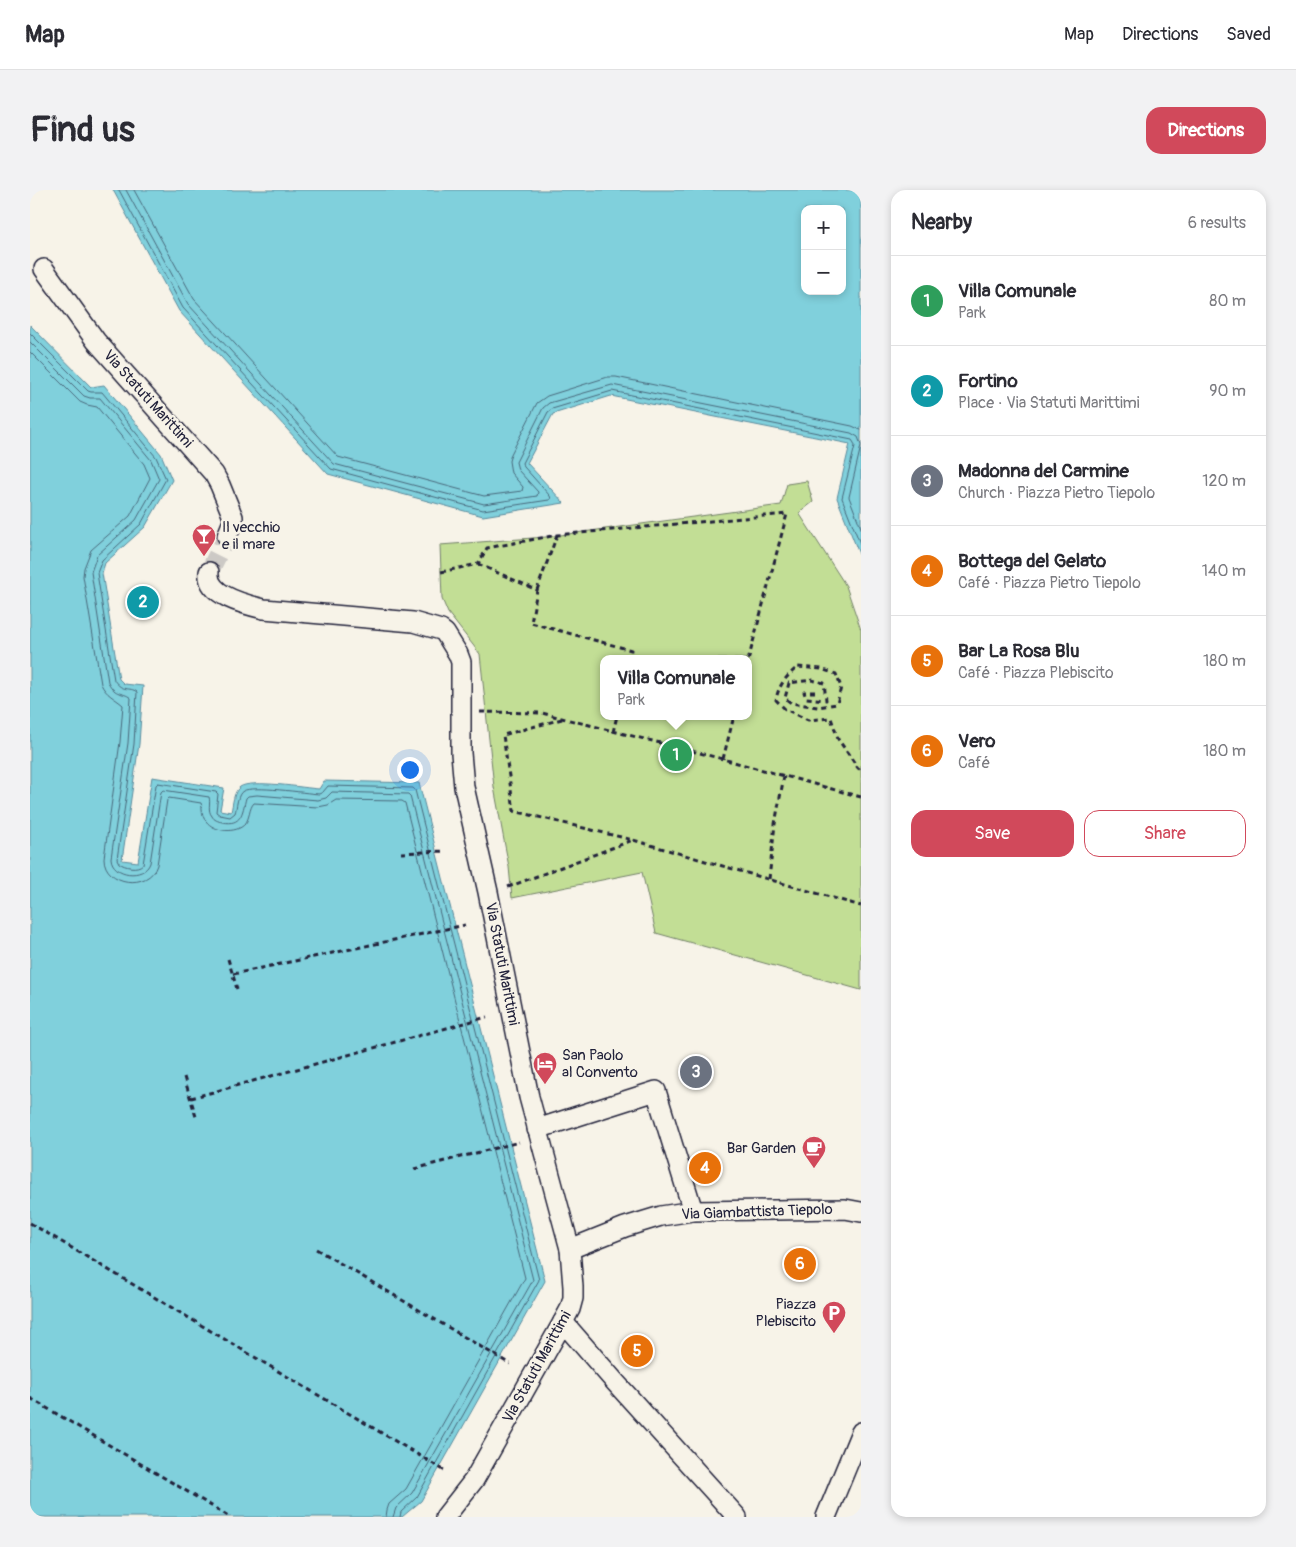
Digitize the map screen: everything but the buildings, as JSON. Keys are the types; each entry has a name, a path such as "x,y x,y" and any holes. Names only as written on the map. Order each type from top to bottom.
{"street":[{"name":"Via Statuti Marittimi","path":"44,269 96,341 214,474 233,517 226,536"},
{"name":"Via Statuti Marittimi","path":"209,572 209,581 214,588 226,597 248,606 264,609 401,620 441,630 448,637 461,662 461,753 464,787 488,892 537,1130 570,1249 574,1287 570,1309 564,1322 478,1473 445,1517"},
{"path":"537,1130 656,1091 693,1211"},
{"name":"Via Giambattista Tiepolo","path":"570,1249 625,1227 661,1216 693,1211 845,1209 861,1212"},
{"path":"564,1322 729,1514"},
{"path":"826,1517 861,1432"}],"path":[{"path":"478,564 487,548 557,535 787,514 750,655"},
{"path":"557,535 537,590 531,623 631,650 630,655"},
{"path":"441,572 478,564 537,590"},
{"path":"815,692 804,692 806,698 826,700 824,683 812,680 789,683 786,698 792,703 818,707 837,704 841,687 836,674 821,669 798,667 788,674 784,680 777,692 776,700 785,709 808,720 831,718 838,739 861,770"},
{"path":"461,713 487,711 542,714 723,759 861,797"},
{"path":"562,719 503,736 514,811 633,840 861,906"},
{"path":"614,732 616,720"},
{"path":"723,759 733,720"},
{"path":"768,879 775,824 784,776"},
{"path":"488,892 511,886 633,840"},
{"path":"401,853 445,850"},
{"path":"233,974 465,925"},
{"path":"228,959 236,989"},
{"path":"191,1098 487,1017"},
{"path":"184,1076 197,1120"},
{"path":"414,1169 519,1142"},
{"path":"30,1223 447,1472"},
{"path":"316,1249 510,1364"},
{"path":"30,1398 230,1517"}],"green space":[{"path":"807,481 813,502 799,513 846,586 861,630 861,990 656,933 642,872 512,898 509,867 494,787 480,654 448,613 442,599 440,545 546,537 781,505 787,484"}],"water":[{"path":"113,190 861,190 861,559 837,498 850,444 611,396 553,414 527,463 564,503 483,516 328,474 179,311"},
{"path":"30,325 91,387 104,385 161,454 172,480 145,527 105,563 102,573 119,679 124,684 143,686 139,744 122,860 138,862 152,777 224,788 220,810 231,812 236,792 240,787 246,785 266,784 319,789 324,781 419,783 545,1281 421,1501 402,1517 30,1517"}],"tunnel":[{"path":"209,572 227,536"}],"place":[{"name":"Il vecchio e il mare","path":"204,557"},
{"name":"Fortino","path":"143,602"},
{"name":"Villa Comunale","path":"676,755"},
{"name":"Madonna del Carmine","path":"696,1072"},
{"name":"San Paolo al Convento","path":"545,1085"},
{"name":"Bottega del Gelato","path":"705,1168"},
{"name":"Bar Garden","path":"814,1169"},
{"name":"Vero","path":"800,1264"},
{"name":"Piazza Plebiscito","path":"834,1334"},
{"name":"Bar La Rosa Blu","path":"637,1351"}]}
